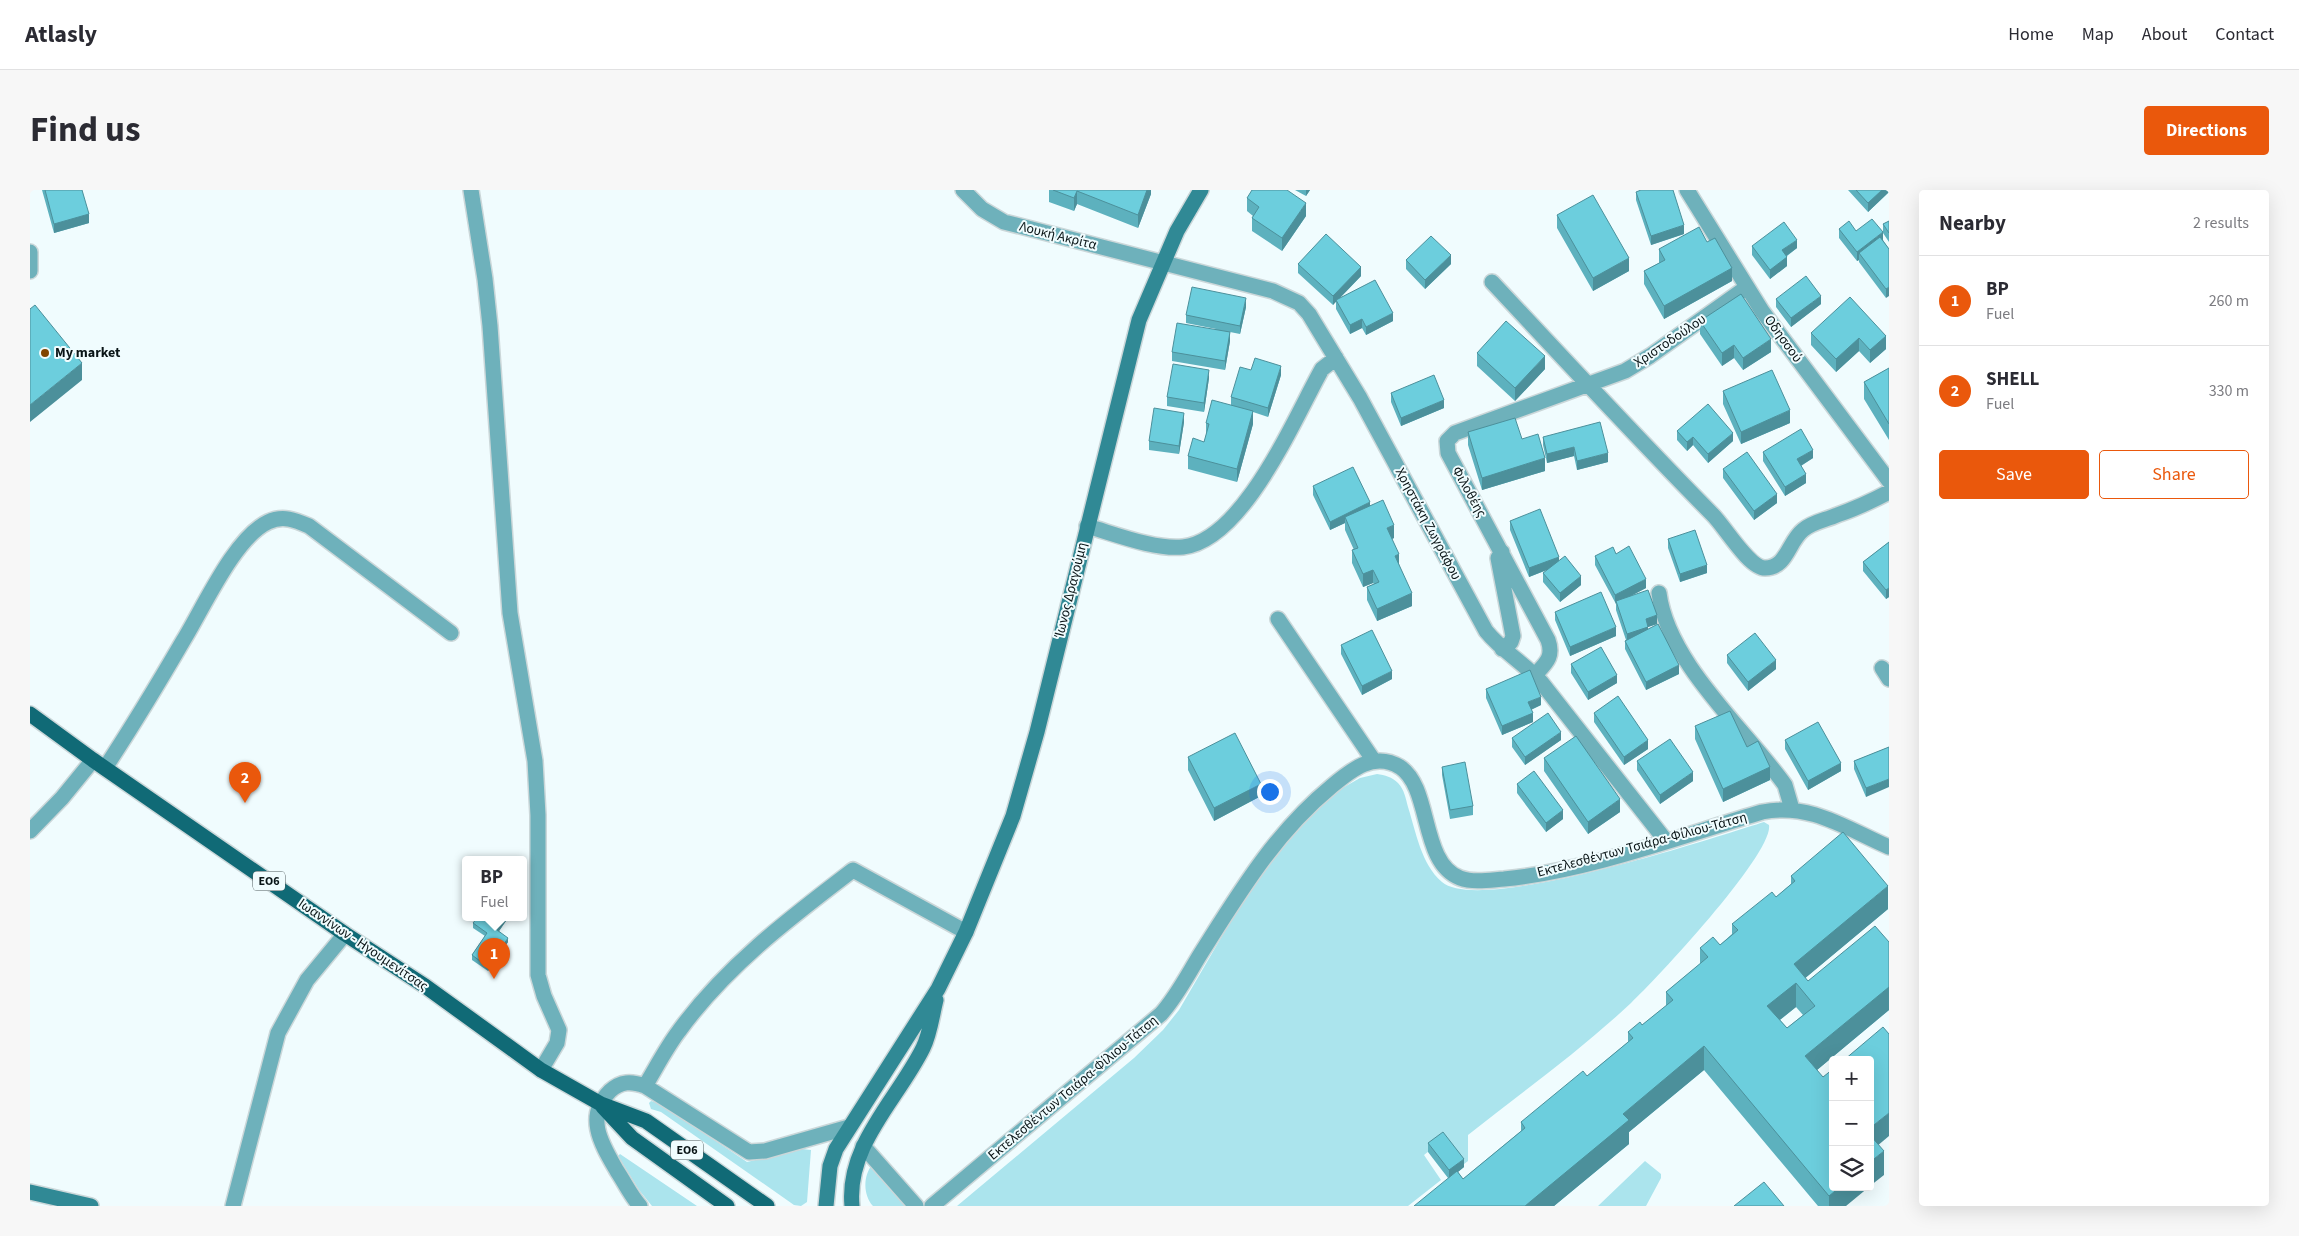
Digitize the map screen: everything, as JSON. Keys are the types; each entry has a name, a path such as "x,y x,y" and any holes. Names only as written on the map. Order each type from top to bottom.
{"main road":[{"name":"Ίωνος Δραγούμη","path":"938,989 966,932 1015,810 1134,337 1177,231 1201,190"},
{"name":"Ιωαννίνων - Ηγουμενίτσας","path":"30,714 345,934 425,986 541,1070 601,1104 646,1121 767,1206"},
{"path":"826,1206 831,1161 849,1127 938,989"},
{"path":"852,1206 854,1172 863,1146 924,1046 938,989"},
{"name":"Ιωαννίνων - Ηγουμενίτσας","path":"601,1104 632,1138 727,1206"},
{"path":"30,1192 90,1206"}],"street":[{"path":"471,190 490,326 510,613 535,761 538,815 538,975 544,996 559,1030 557,1043 541,1070"},
{"name":"Λουκή Ακρίτα","path":"963,190 982,209 1004,222 1163,262"},
{"name":"Οδησσού","path":"1687,190 1778,333 1889,481"},
{"path":"30,252 30,271"},
{"name":"Χρηστάκη Ζωγράφου","path":"1163,262 1273,291 1293,299 1304,308 1360,398 1483,626 1502,649 1522,662 1534,675 1666,841"},
{"path":"1492,282 1588,386 1713,515 1748,559 1760,567 1771,567 1780,563 1797,535 1805,528 1862,506 1889,492"},
{"name":"Χριστοδούλου","path":"1588,386 1619,373 1650,356 1747,287"},
{"path":"1087,526 1168,546 1191,545 1209,536 1236,513 1256,488 1322,369 1336,358"},
{"name":"Φιλοθέης","path":"1534,675 1548,661 1551,654 1550,646 1448,453 1447,441 1456,433 1588,386"},
{"path":"30,831 99,764 160,680 228,563 254,532 269,522 286,518 309,526 451,633"},
{"path":"1502,552 1498,558 1513,636 1511,642 1502,649"},
{"path":"1659,593 1666,622 1684,657 1785,785 1792,810"},
{"path":"1278,619 1374,761"},
{"name":"Εκτελεσθέντων Τσιάρα-Φίλιου-Τάτση","path":"932,1206 1160,1014 1179,990 1255,868 1274,843 1309,805 1340,779 1360,766 1374,761 1385,761 1399,767 1409,777 1439,856 1445,866 1459,878 1484,881 1538,874 1666,841 1762,812 1792,810 1813,813 1889,847"},
{"path":"645,1086 678,1031 740,961 802,909 853,870 966,932"},
{"path":"233,1206 278,1033 307,980 345,934"},
{"path":"640,1206 599,1137 596,1123 601,1104 612,1089 623,1083 633,1082 645,1086 749,1152 765,1151 849,1127"},
{"path":"863,1146 916,1206"}],"shaded area":[{"path":"1377,774 1391,778 1402,788 1420,847 1435,875 1442,882 1465,890 1501,889 1547,882 1650,857 1764,822 1769,825 1766,840 1753,861 1734,888 1687,944 1612,1021 1468,1135 1468,1161 1464,1164 1445,1138 1424,1155 1441,1180 1408,1206 957,1206 1134,1058 1163,1030 1179,1010 1246,895 1285,844 1339,790 1360,778"},
{"path":"651,1101 661,1104 747,1162 802,1149 811,1150 807,1202 801,1206 794,1205 661,1112 651,1109 649,1103"},
{"path":"620,1154 697,1206 652,1206 639,1190 618,1156"},
{"path":"1645,1161 1661,1174 1661,1178 1646,1206 1598,1206"},
{"path":"872,1165 906,1206 873,1206 867,1196 865,1186 867,1174"}],"building":[{"path":"45,190 82,190 89,214 54,224"},
{"path":"1053,190 1147,190 1138,215 1077,191 1074,198"},
{"path":"1252,190 1287,190 1306,203 1282,238 1252,218 1259,207 1247,198"},
{"path":"1641,190 1673,190 1684,225 1651,236 1636,192"},
{"path":"1856,190 1882,190 1868,203"},
{"path":"1593,195 1629,258 1593,278 1557,215"},
{"path":"1872,219 1883,232 1857,252 1839,229 1849,221 1856,231"},
{"path":"1889,221 1889,233 1883,224"},
{"path":"1784,222 1797,240 1782,250 1787,257 1770,270 1752,246"},
{"path":"1699,227 1707,242 1715,238 1732,268 1664,306 1644,271 1665,260 1659,249"},
{"path":"1326,234 1361,267 1333,296 1298,264"},
{"path":"1431,236 1451,255 1425,280 1406,260"},
{"path":"1880,237 1889,249 1889,287 1886,289 1859,253"},
{"path":"1806,276 1821,296 1791,318 1776,299"},
{"path":"1375,280 1393,313 1366,327 1362,319 1350,325 1336,300"},
{"path":"1192,287 1246,298 1240,326 1186,315"},
{"path":"1741,294 1771,339 1743,358 1734,345 1722,353 1700,321"},
{"path":"1850,297 1886,336 1870,350 1859,338 1836,359 1811,333"},
{"name":"My market","path":"35,305 82,363 30,405 30,309"},
{"path":"1506,321 1545,356 1515,388 1477,353"},
{"path":"1177,323 1230,332 1225,361 1172,352"},
{"path":"1255,358 1281,366 1268,408 1231,397 1240,367 1251,370"},
{"path":"1173,364 1209,370 1204,403 1167,397"},
{"path":"1889,368 1889,424 1864,382"},
{"path":"1772,370 1790,410 1741,432 1723,391"},
{"path":"1434,375 1444,400 1401,418 1391,393"},
{"path":"1212,400 1253,411 1237,469 1188,456 1193,438 1204,442 1209,424 1206,423"},
{"path":"1708,404 1733,433 1708,454 1693,437 1687,442 1677,431"},
{"path":"1154,408 1184,413 1179,446 1149,441"},
{"path":"1515,418 1522,439 1538,434 1545,458 1482,478 1468,432"},
{"path":"1600,422 1608,453 1577,461 1574,447 1547,454 1543,437"},
{"path":"1801,429 1813,450 1797,459 1806,474 1785,487 1763,452"},
{"path":"1747,452 1777,494 1754,511 1723,469"},
{"path":"1353,467 1370,502 1330,522 1313,486"},
{"path":"1383,500 1394,525 1387,528 1399,554 1395,556 1412,593 1377,609 1367,587 1379,582 1373,570 1363,574 1352,550 1358,548 1345,517"},
{"path":"1540,509 1559,557 1529,568 1510,521"},
{"path":"1695,530 1707,565 1680,574 1668,539"},
{"path":"1889,542 1889,588 1886,590 1863,562"},
{"path":"1629,546 1646,579 1615,595 1595,556 1613,547 1616,554"},
{"path":"1565,556 1581,576 1560,593 1543,573"},
{"path":"1648,590 1657,615 1646,619 1648,627 1627,634 1616,601"},
{"path":"1601,592 1616,627 1570,647 1555,612"},
{"path":"1658,624 1679,665 1646,682 1625,641"},
{"path":"1372,630 1392,671 1362,686 1341,645"},
{"path":"1755,633 1776,660 1748,682 1727,655"},
{"path":"1601,647 1617,675 1588,692 1571,664"},
{"path":"1530,670 1541,697 1528,702 1533,713 1502,726 1486,689"},
{"path":"1618,696 1648,740 1624,757 1594,713"},
{"path":"1730,711 1747,747 1758,741 1770,767 1723,789 1695,726"},
{"path":"1548,713 1561,732 1525,757 1512,738"},
{"path":"1818,722 1841,763 1808,781 1785,740"},
{"path":"1235,733 1261,784 1214,808 1188,757"},
{"path":"1576,736 1620,799 1588,822 1544,758"},
{"path":"1670,739 1693,772 1660,795 1637,761"},
{"path":"1889,747 1889,779 1866,788 1854,761"},
{"path":"1465,762 1473,806 1450,810 1442,767"},
{"path":"1534,771 1563,810 1546,823 1517,784"},
{"path":"1843,832 1888,886 1794,964 1808,981 1875,926 1889,942 1889,987 1805,1056 1823,1077 1829,1072 1829,1191 1835,1191 1829,1196 1704,1046 1623,1114 1629,1120 1525,1206 1414,1206 1457,1171 1463,1179 1525,1128 1521,1122 1583,1071 1587,1076 1633,1038 1628,1032 1640,1022 1642,1025 1673,1000 1666,992 1708,957 1700,948 1713,937 1720,945 1738,930 1732,924 1772,892 1776,897 1795,881 1791,876","holes":["1796,983 1815,1006 1787,1028 1767,1006"]},
{"path":"475,921 503,921 497,930 508,938 488,967 472,955 487,933 473,923"},
{"path":"1883,1027 1889,1034 1889,1113 1874,1125 1874,1056 1849,1056"},
{"path":"1443,1132 1464,1159 1449,1170 1428,1143"},
{"path":"1874,1140 1884,1151 1874,1159"},
{"path":"1764,1182 1784,1206 1734,1206"}],"place":[{"name":"My market","path":"45,353"},
{"name":"SHELL","path":"245,803"},
{"name":"BP","path":"494,979"}]}
